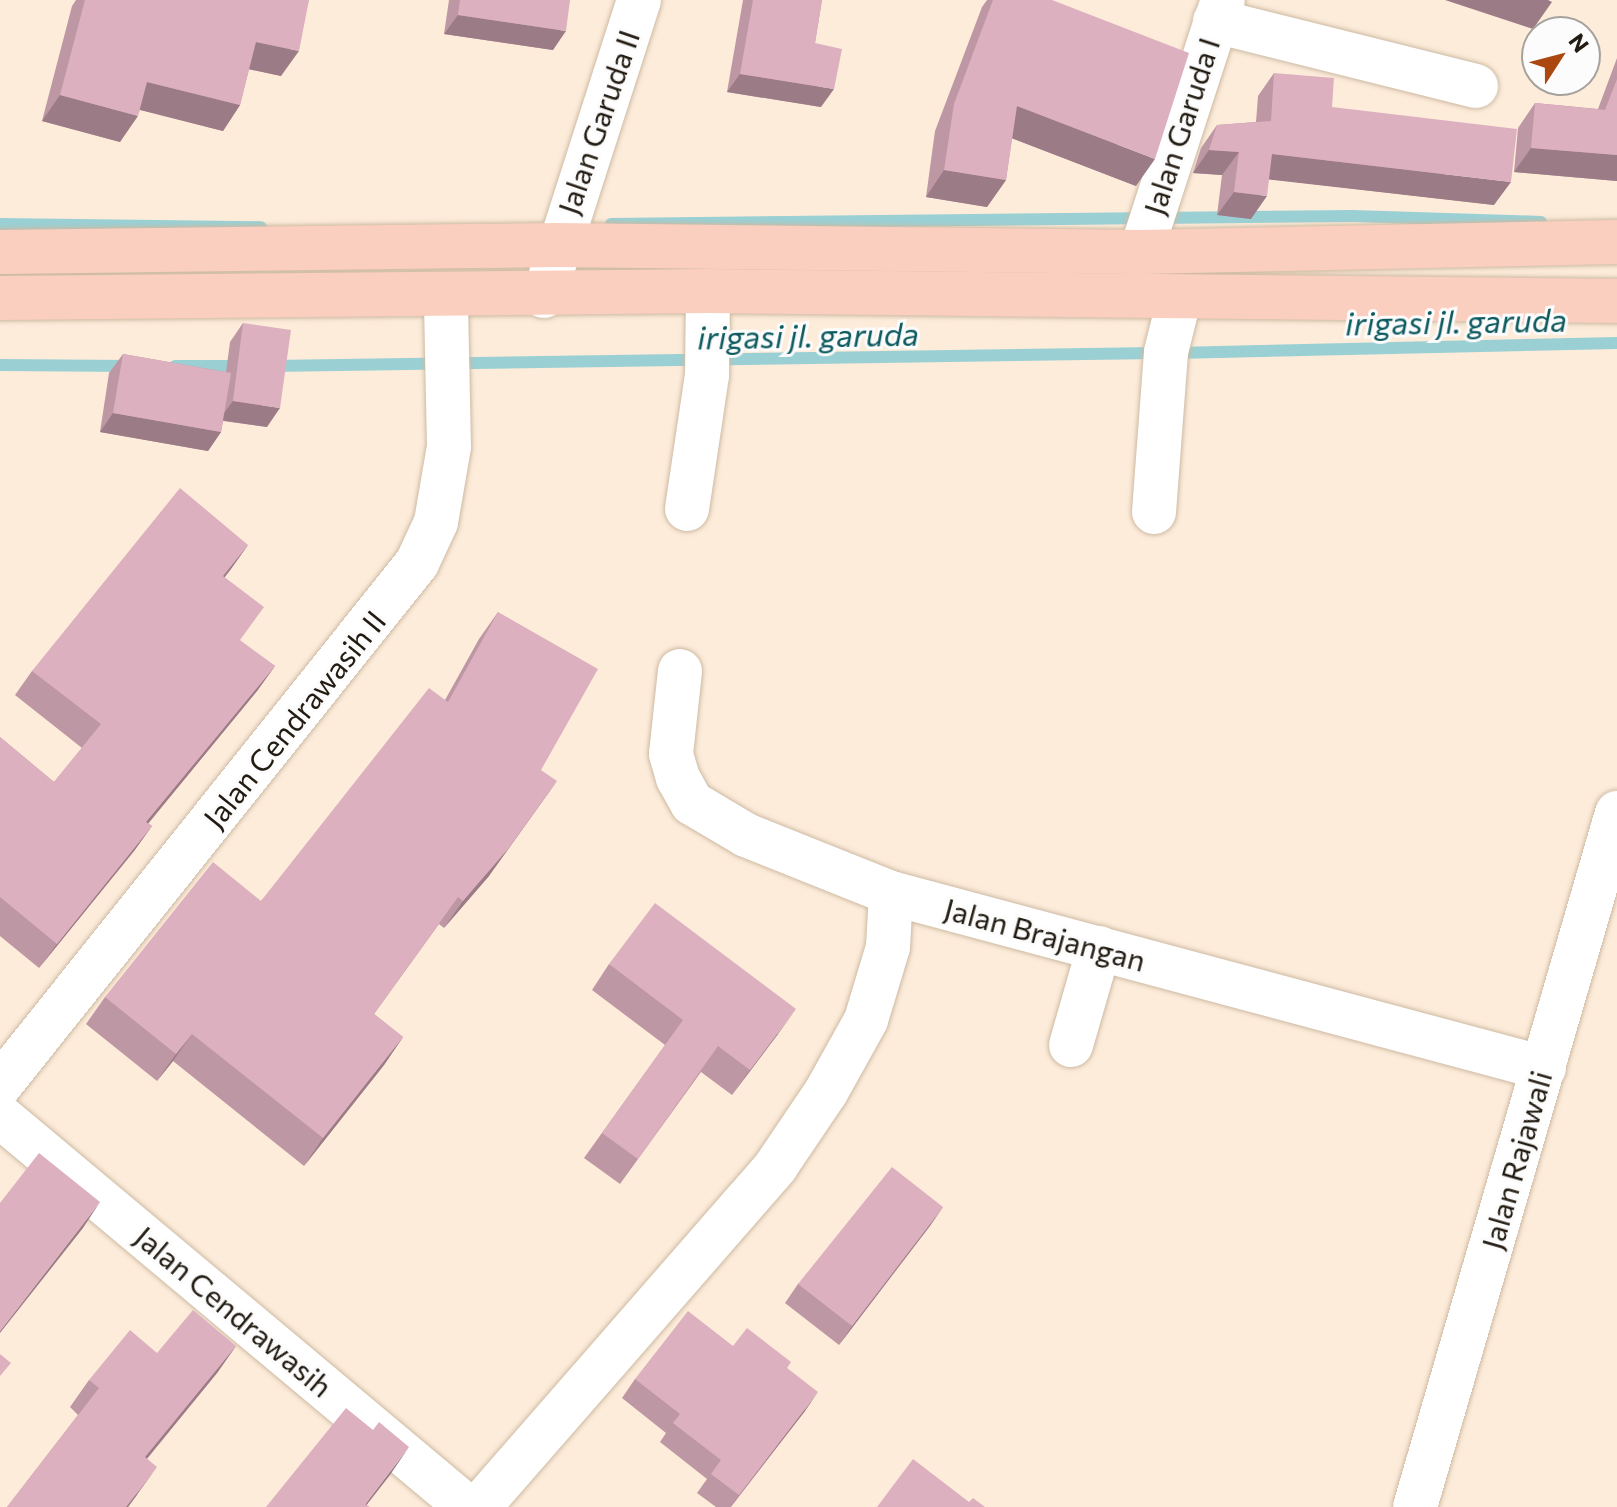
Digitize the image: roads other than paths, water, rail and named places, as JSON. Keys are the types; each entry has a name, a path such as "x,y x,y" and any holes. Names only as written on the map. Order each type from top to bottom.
{"main road":[{"path":"0,252 556,245 1141,252 1617,242"},
{"path":"0,298 446,298 708,291 1179,300 1617,301"}],"street":[{"name":"Jalan Garuda II","path":"544,296 556,245 639,0"},
{"path":"1219,11 1476,86"},
{"name":"Jalan Garuda I","path":"1141,252 1219,11"},
{"path":"687,509 708,363 708,291"},
{"name":"Jalan Cendrawasih II","path":"0,1085 417,563 443,489 451,374 446,298"},
{"path":"1154,512 1165,363 1179,300"},
{"name":"Jalan Brajangan","path":"680,671 671,754 692,803 746,835 891,893 1544,1068"},
{"name":"Jalan Rajawali","path":"1415,1507 1617,813"},
{"path":"479,1507 776,1166 818,1104 866,1020 888,947 891,893"},
{"path":"1071,1045 1099,948"},
{"name":"Jalan Cendrawasih","path":"0,1116 467,1507"}],"waterway":[{"path":"611,224 1353,216 1541,222"},
{"path":"0,224 261,227"},
{"name":"irigasi jl. garuda","path":"1175,353 1617,343"},
{"name":"irigasi jl. garuda","path":"271,366 1157,353"},
{"name":"irigasi jl. garuda","path":"0,365 129,366"},
{"name":"irigasi jl. garuda","path":"175,366 241,366"}]}
